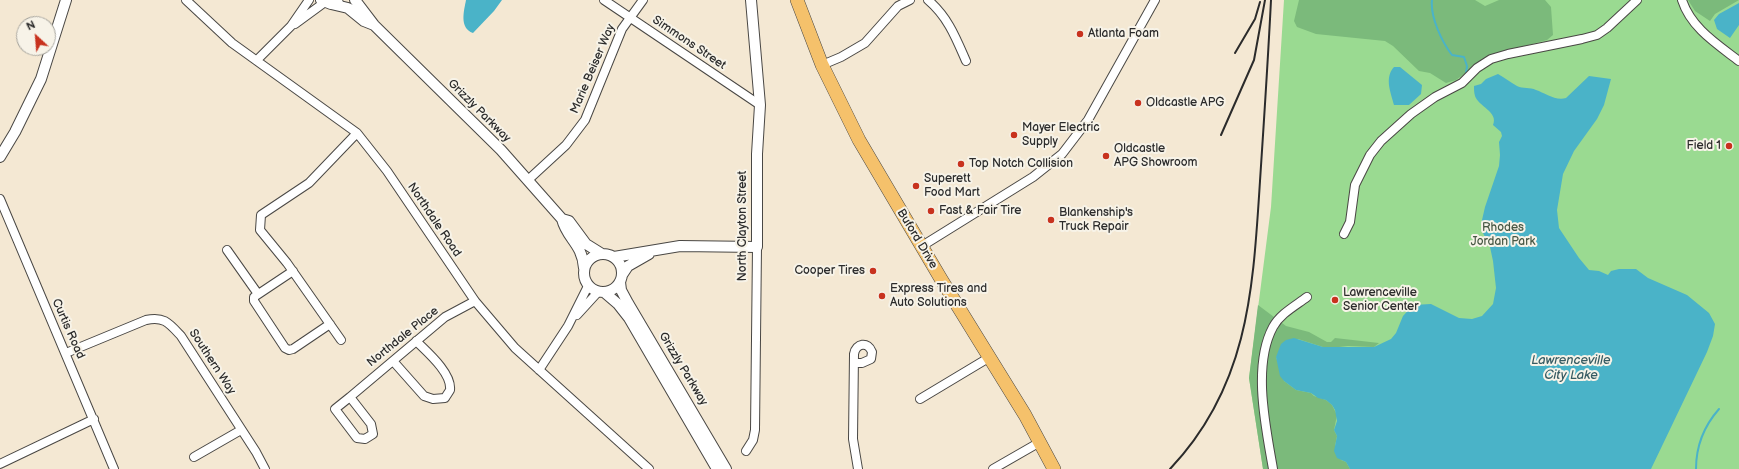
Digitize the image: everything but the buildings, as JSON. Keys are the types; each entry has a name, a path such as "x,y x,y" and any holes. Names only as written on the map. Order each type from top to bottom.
{"highway":[{"name":"Buford Drive","path":"797,0 822,66 859,140 990,357 1040,442 1054,469"}],"street":[{"path":"0,157 15,132 41,79 66,0"},
{"name":"Northdale Road","path":"186,0 220,33 357,133 387,171 475,301 515,348 648,469"},
{"path":"257,60 291,26 309,0"},
{"path":"291,26 326,2 343,0"},
{"name":"Grizzly Parkway","path":"355,0 374,25 471,120 528,180 562,219 564,226 583,256 584,268"},
{"name":"Simmons Street","path":"604,0 760,105"},
{"name":"Marie Beiser Way","path":"528,180 566,145 585,120 622,29 643,0"},
{"name":"North Clayton Street","path":"746,451 755,430 757,154 760,105 751,0"},
{"path":"822,66 847,54 865,43 898,6 910,0"},
{"path":"928,0 940,10 954,34 966,61"},
{"path":"922,246 1033,177 1062,154 1084,127 1093,113 1155,0"},
{"path":"1344,234 1350,222 1355,185 1370,155 1386,136 1410,114 1435,97 1462,83 1477,68 1491,59 1597,35 1607,28 1637,0"},
{"path":"1682,0 1687,12 1695,24 1739,61"},
{"name":"Grizzly Parkway","path":"326,2 348,8 364,21 374,25"},
{"path":"341,340 293,271 260,230 262,215 309,183 357,133"},
{"name":"Curtis Road","path":"0,199 114,469"},
{"name":"Grizzly Parkway","path":"562,219 569,221 586,244 602,254"},
{"path":"601,292 588,286 583,274 584,268 590,258 602,254 614,257 680,246 757,247"},
{"path":"227,250 258,294"},
{"path":"568,326 601,292 611,290 621,278 628,266 654,251"},
{"path":"614,257 620,265 621,278"},
{"path":"293,271 254,297 254,301 286,348 289,350 293,349 330,324"},
{"name":"Grizzly Parkway","path":"621,278 621,290 628,303 726,469"},
{"path":"539,370 568,326 588,286"},
{"name":"Grizzly Parkway","path":"601,292 618,304 629,318 717,469"},
{"path":"1273,469 1262,402 1262,376 1266,345 1276,323 1307,297"},
{"name":"Northdale Place","path":"350,397 371,424 373,434 364,439 357,438 335,409 445,317 475,301"},
{"name":"Southern Way","path":"66,353 146,320 154,318 166,320 181,336 265,469"},
{"path":"393,361 424,396 434,399 445,398 450,391 449,378 416,340"},
{"path":"920,399 990,357"},
{"path":"854,363 853,439 858,469"},
{"path":"0,464 94,419"},
{"path":"194,457 241,430"},
{"path":"993,469 1040,442"}],"green space":[{"name":"Rhodes Jordan Park","path":"1284,0 1739,0 1739,469 1263,469 1249,378 1271,207"},
{"path":"1299,0 1475,0 1485,6 1499,0 1545,0 1551,7 1553,35 1547,40 1490,55 1456,80 1446,83 1430,73 1419,71 1393,46 1385,41 1316,34 1297,27 1294,21"},
{"path":"1688,0 1739,0 1715,14 1710,21 1695,11"},
{"path":"1258,305 1286,326 1309,332 1327,342 1331,342 1335,338 1379,343 1374,347 1348,346 1330,348 1298,339 1276,357 1284,381 1296,390 1311,393 1314,396 1326,400 1332,405 1337,415 1334,430 1337,436 1335,446 1341,460 1346,462 1350,469 1263,469 1249,378"}],"water":[{"path":"466,0 502,0 494,11 473,33 469,31 464,23"},
{"path":"1739,3 1739,25 1730,38 1717,29 1714,20 1719,14"},
{"path":"1394,67 1400,67 1422,85 1421,94 1409,105 1394,105 1390,91 1389,76"},
{"name":"Lawrenceville City Lake","path":"1498,74 1519,87 1534,89 1554,98 1562,99 1566,98 1589,76 1611,79 1604,105 1597,119 1574,151 1563,174 1557,210 1559,228 1589,270 1599,271 1608,275 1611,271 1619,269 1636,269 1648,278 1687,295 1709,313 1715,324 1713,336 1707,352 1651,469 1350,469 1346,462 1337,458 1334,451 1337,436 1334,430 1337,421 1335,410 1332,405 1326,400 1318,398 1311,393 1296,390 1280,376 1276,357 1281,344 1286,340 1294,338 1323,347 1374,347 1391,339 1396,333 1403,316 1413,305 1431,304 1459,318 1472,319 1482,316 1493,304 1496,288 1493,261 1490,247 1483,233 1482,220 1499,166 1499,142 1502,136 1501,132 1493,125 1494,120 1491,113 1477,100 1474,86 1481,84 1486,79"}],"waterway":[{"path":"1432,0 1433,14 1444,43 1452,55 1464,57 1467,66 1466,73"},
{"path":"1696,469 1697,453 1702,437 1709,422 1719,409"}],"railway":[{"path":"1221,135 1254,60 1265,0"},
{"path":"1170,469 1196,437 1216,404 1231,370 1242,334 1254,260 1271,0"},
{"path":"1235,53 1255,19 1260,2"}],"place":[{"name":"Atlanta Foam","path":"1080,34"},
{"name":"Oldcastle APG","path":"1138,103"},
{"name":"Mayer Electric Supply","path":"1014,135"},
{"name":"Field 1","path":"1729,146"},
{"name":"Oldcastle APG Showroom","path":"1106,156"},
{"name":"Top Notch Collision","path":"961,164"},
{"name":"Superett Food Mart","path":"916,186"},
{"name":"Fast & Fair Tire","path":"931,211"},
{"name":"Blankenship's Truck Repair","path":"1051,220"},
{"name":"Cooper Tires","path":"873,271"},
{"name":"Express Tires and Auto Solutions","path":"882,296"},
{"name":"Lawrenceville Senior Center","path":"1335,300"}]}
